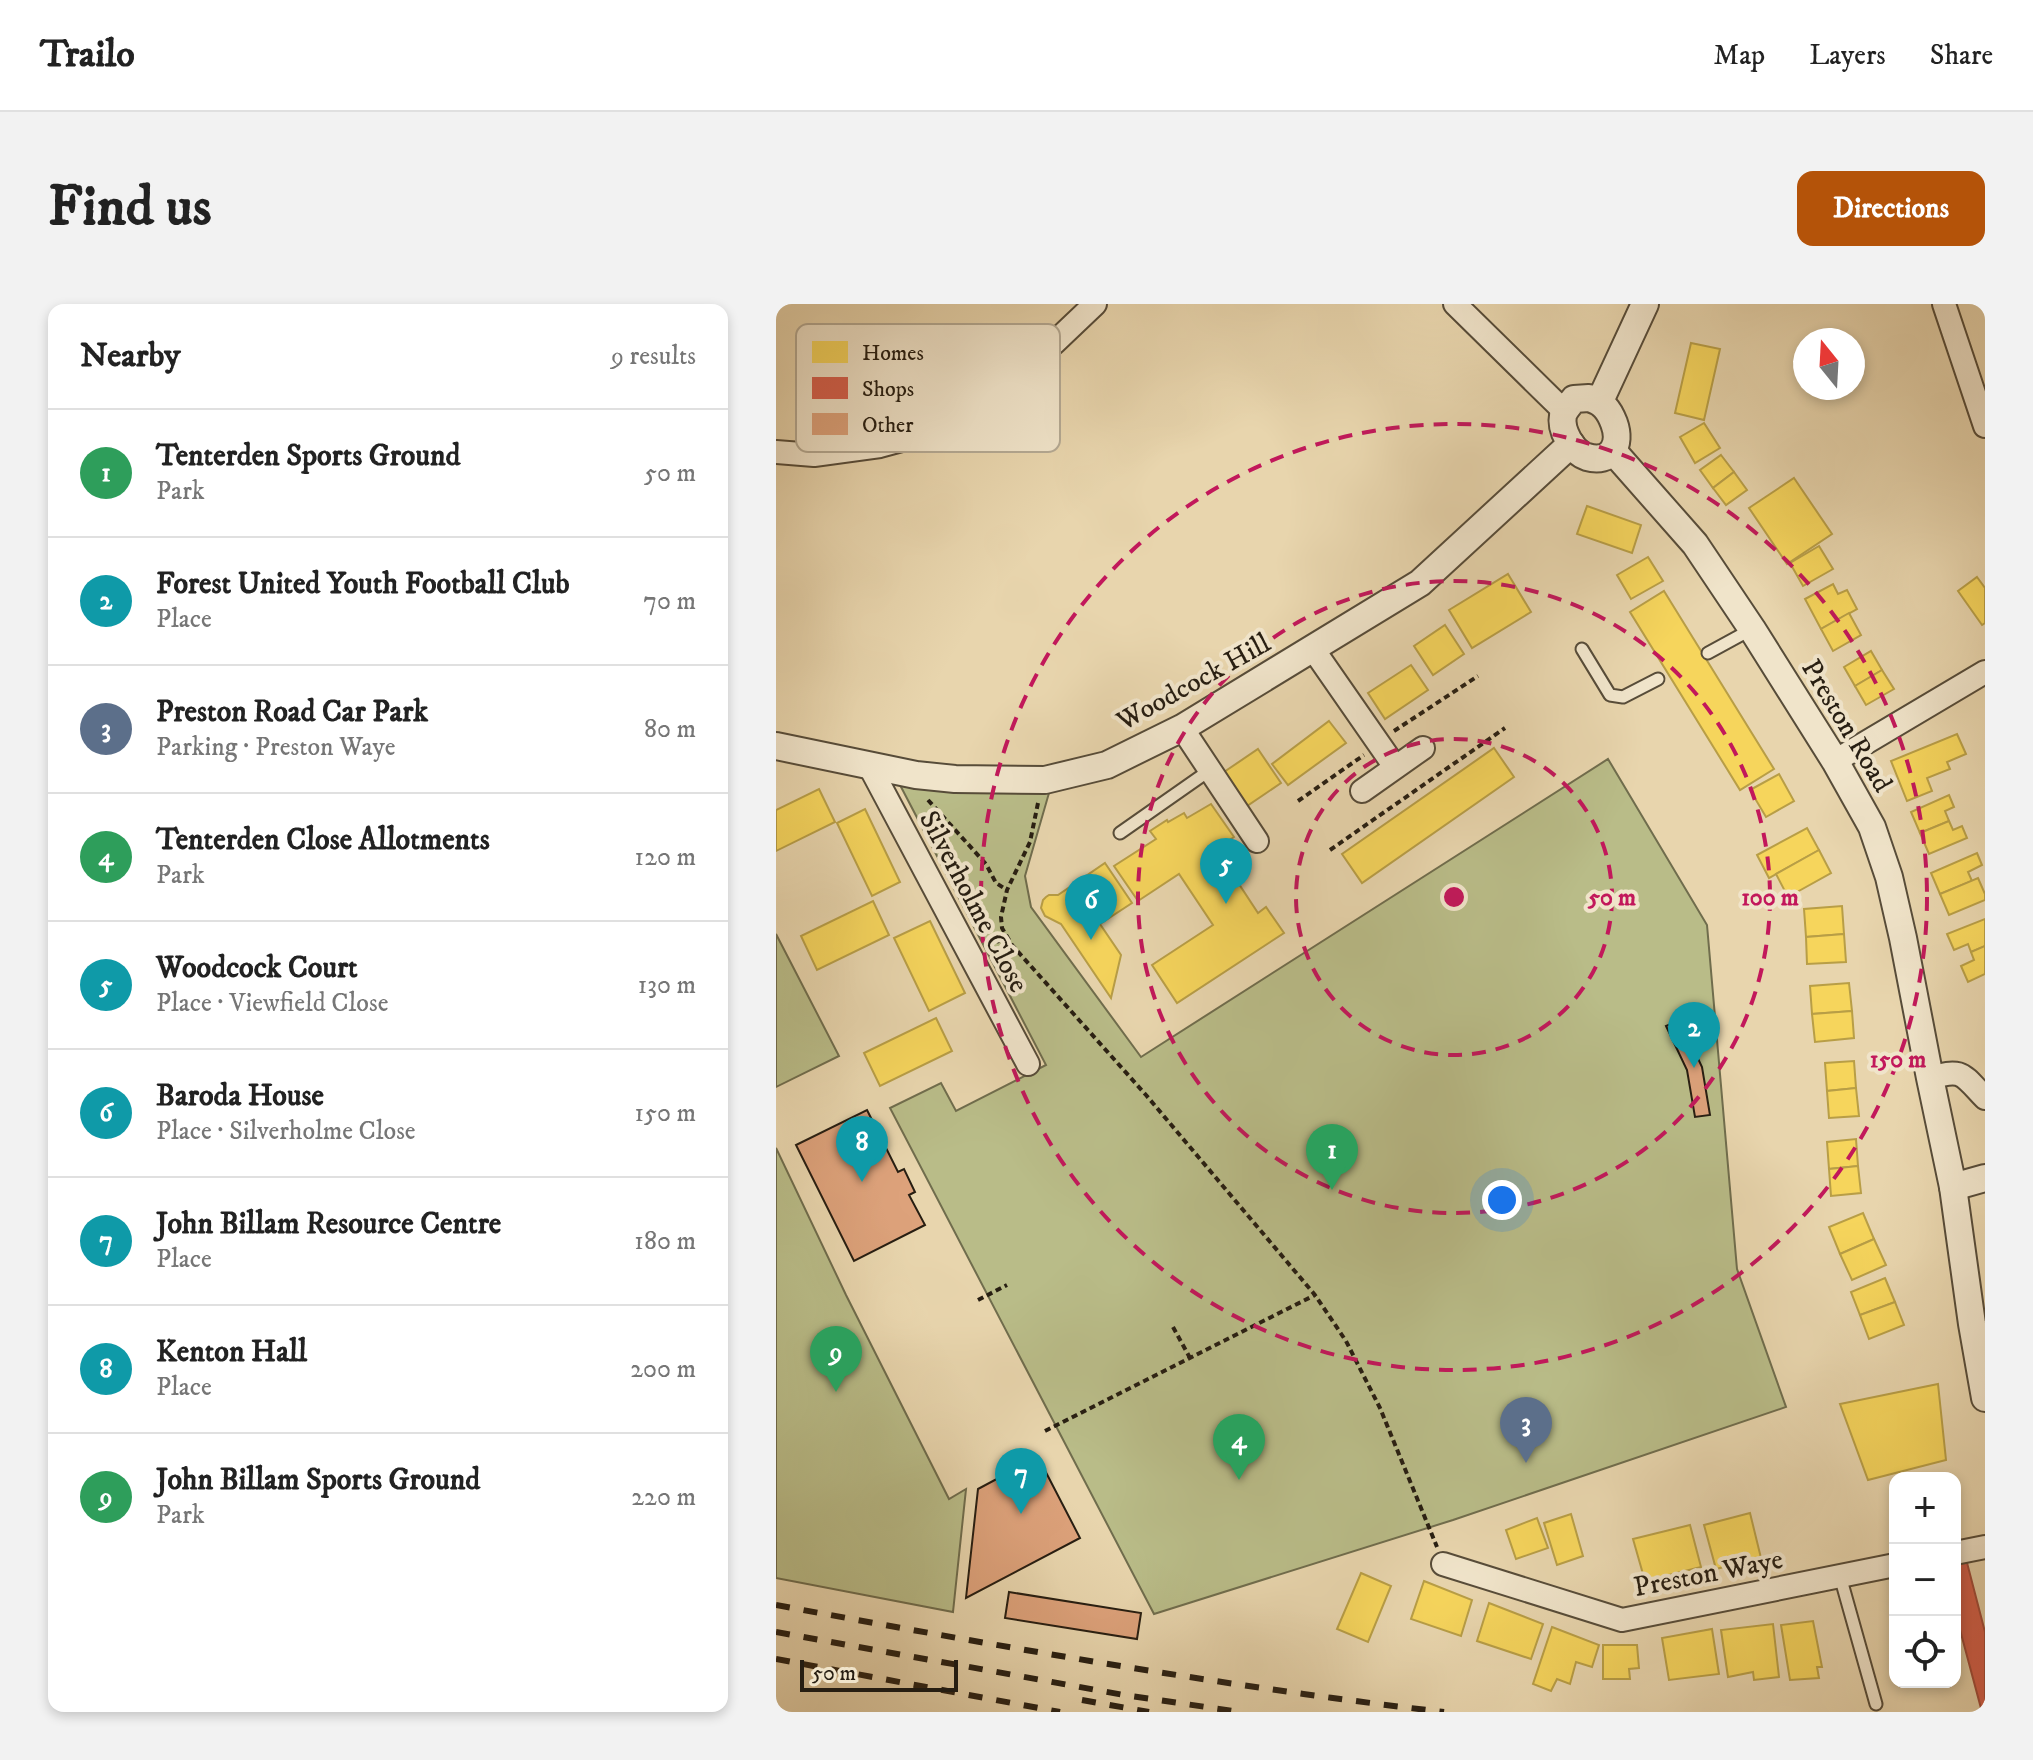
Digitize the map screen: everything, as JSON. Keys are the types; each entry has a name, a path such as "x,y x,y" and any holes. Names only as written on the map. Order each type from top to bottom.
{"street":[{"path":"1060,337 1095,304"},
{"path":"1455,304 1564,411"},
{"path":"1600,401 1645,304"},
{"path":"1944,304 1985,426"},
{"path":"1574,399 1600,401 1610,412 1616,428 1617,444 1613,451 1604,458 1586,457 1565,435 1564,411 1574,399"},
{"name":"Woodcock Hill","path":"776,746 870,767 955,779 1045,780 1107,765 1182,728 1420,583 1571,444"},
{"name":"Preston Road","path":"1613,451 1695,544 1835,761 1872,827 1889,877 1903,938 1953,1187 1985,1398"},
{"path":"776,452 814,455 836,452"},
{"path":"1313,649 1395,767"},
{"path":"1835,761 1985,672"},
{"path":"1182,728 1257,841"},
{"path":"1362,791 1423,748"},
{"name":"Silverholme Close","path":"870,767 1028,1064"},
{"path":"1930,1078 1952,1071 1964,1075 1985,1098"},
{"path":"1953,1187 1985,1178"},
{"path":"1961,1552 1985,1547"},
{"name":"Preston Waye","path":"1443,1564 1622,1620 1889,1566"}],"lane":[{"path":"1708,653 1752,629"},
{"path":"1582,649 1610,695 1623,697 1658,679"},
{"path":"1120,833 1210,770"},
{"path":"1840,1576 1876,1704"}],"path":[{"path":"1386,736 1478,676"},
{"path":"1330,850 1505,728"},
{"path":"1298,801 1369,751"},
{"path":"916,775 924,796 986,864 996,883 1007,890"},
{"path":"1045,780 1030,842 1007,890 1001,917 1002,928 1012,945 1146,1095 1315,1295 1346,1341 1380,1408 1443,1564"},
{"path":"978,1300 1007,1285"},
{"path":"1045,1431 1315,1295"},
{"path":"1173,1327 1190,1358"}],"green space":[{"path":"1608,759 1707,925 1737,1269 1786,1407 1453,1520 1154,1614 890,1108 941,1083 956,1111 1046,1065 899,783 1049,793 1025,876 1031,907 1141,1057"},
{"path":"776,934 839,1056 776,1087"},
{"path":"776,1148 949,1499 966,1489 953,1612 776,1578"}],"building: Homes":[{"path":"1691,343 1720,349 1704,420 1675,413"},
{"path":"1704,423 1720,448 1695,463 1680,437"},
{"path":"1721,455 1734,472 1713,488 1700,470"},
{"path":"1734,472 1747,490 1726,505 1713,488"},
{"path":"1794,478 1832,534 1787,564 1749,508"},
{"path":"1587,506 1641,525 1632,553 1577,534"},
{"path":"1819,546 1833,569 1803,586 1790,563"},
{"path":"1648,557 1663,581 1631,599 1617,575"},
{"path":"1508,574 1531,612 1472,648 1449,610"},
{"path":"1977,577 1985,588 1985,623 1982,625 1958,591"},
{"path":"1833,584 1838,594 1847,590 1857,609 1821,629 1805,599"},
{"path":"1664,591 1774,769 1740,790 1630,612"},
{"path":"1849,613 1861,635 1833,651 1821,629"},
{"path":"1445,625 1464,654 1433,675 1414,646"},
{"path":"1871,651 1882,670 1855,686 1844,667"},
{"path":"1411,665 1428,690 1385,719 1368,693"},
{"path":"1882,670 1894,689 1866,705 1855,686"},
{"path":"1329,721 1346,743 1288,785 1272,764"},
{"path":"1957,734 1966,754 1947,762 1950,769 1927,778 1932,791 1907,801 1891,761"},
{"path":"1494,748 1514,777 1362,883 1342,854"},
{"path":"1258,749 1281,783 1247,806 1224,772"},
{"path":"1779,774 1794,801 1766,817 1750,790"},
{"path":"819,789 835,822 776,851 776,810"},
{"path":"1949,795 1954,807 1945,811 1949,821 1920,833 1911,812"},
{"path":"1211,804 1234,837 1216,849 1258,913 1266,907 1284,933 1177,1003 1152,965 1213,925 1179,874 1138,901 1114,866 1156,839 1150,831 1167,820 1184,813 1187,818"},
{"path":"865,809 900,882 872,896 837,823"},
{"path":"1949,821 1953,830 1962,826 1967,838 1929,854 1920,833"},
{"path":"1807,828 1819,850 1769,878 1757,855"},
{"path":"1819,850 1831,873 1788,897 1776,874"},
{"path":"1977,853 1982,865 1968,872 1972,881 1940,894 1931,873"},
{"path":"1105,863 1132,903 1100,924 1121,955 1111,998 1061,924 1045,916 1041,908 1046,897 1058,895"},
{"path":"1978,878 1985,900 1949,915 1940,894"},
{"path":"873,901 889,935 817,970 801,936"},
{"path":"1842,906 1844,934 1806,937 1804,909"},
{"path":"1985,919 1985,946 1971,952 1968,944 1954,950 1947,934"},
{"path":"930,921 965,993 929,1011 894,938"},
{"path":"1844,934 1846,962 1807,964 1806,937"},
{"path":"1985,946 1985,974 1968,982 1961,966 1974,960 1971,952"},
{"path":"1849,983 1852,1011 1812,1014 1810,986"},
{"path":"1852,1011 1854,1038 1815,1042 1812,1014"},
{"path":"936,1018 952,1051 880,1086 864,1053"},
{"path":"1854,1061 1856,1088 1827,1091 1825,1063"},
{"path":"1856,1088 1859,1116 1829,1118 1827,1091"},
{"path":"1856,1139 1858,1166 1829,1169 1827,1142"},
{"path":"1858,1166 1861,1193 1831,1196 1829,1169"},
{"path":"1863,1213 1874,1239 1840,1254 1829,1227"},
{"path":"1874,1239 1886,1265 1852,1280 1840,1254"},
{"path":"1885,1278 1895,1302 1860,1315 1851,1292"},
{"path":"1895,1302 1904,1325 1869,1339 1860,1315"},
{"path":"1938,1384 1946,1460 1889,1472 1889,1475 1868,1480 1840,1404"},
{"path":"1750,1513 1761,1558 1716,1569 1704,1525"},
{"path":"1571,1514 1583,1556 1557,1565 1544,1523"},
{"path":"1537,1518 1548,1548 1516,1559 1506,1530"},
{"path":"1690,1525 1701,1567 1645,1581 1633,1539"},
{"path":"1361,1573 1391,1586 1368,1642 1337,1629"},
{"path":"1424,1581 1472,1600 1461,1636 1411,1619"},
{"path":"1489,1603 1543,1624 1531,1659 1477,1641"},
{"path":"1813,1621 1822,1667 1817,1667 1819,1678 1790,1680 1781,1625"},
{"path":"1773,1624 1779,1677 1754,1680 1753,1672 1728,1677 1721,1630"},
{"path":"1552,1627 1599,1645 1592,1667 1576,1662 1570,1684 1557,1679 1551,1691 1533,1684"},
{"path":"1712,1629 1719,1674 1669,1680 1662,1638"},
{"path":"1603,1645 1637,1645 1639,1668 1629,1669 1630,1679 1603,1679"}],"building: Shops":[{"path":"1965,1555 1985,1632 1985,1712 1982,1712 1961,1633 1961,1556"}],"building: Other":[{"path":"1680,1020 1702,1067 1710,1115 1695,1117 1687,1070 1666,1026"},
{"path":"867,1110 898,1172 904,1169 915,1192 909,1195 925,1225 854,1261 796,1145"},
{"path":"1038,1457 1080,1538 966,1598 978,1489"},
{"path":"1009,1592 1141,1613 1137,1639 1005,1618"}],"railway":[{"path":"776,1605 1193,1678 1444,1712"},
{"path":"776,1632 1124,1695 1240,1712"},
{"path":"776,1659 1060,1712"},
{"path":"1082,1700 1149,1712"}],"place":[{"name":"Woodcock Court","path":"1226,904"},
{"name":"Baroda House","path":"1091,940"},
{"name":"Forest United Youth Football Club","path":"1694,1068"},
{"name":"Kenton Hall","path":"862,1182"},
{"name":"Tenterden Sports Ground","path":"1332,1190"},
{"name":"John Billam Sports Ground","path":"836,1392"},
{"name":"Preston Road Car Park","path":"1526,1463"},
{"name":"Tenterden Close Allotments","path":"1239,1480"},
{"name":"John Billam Resource Centre","path":"1021,1514"}]}
